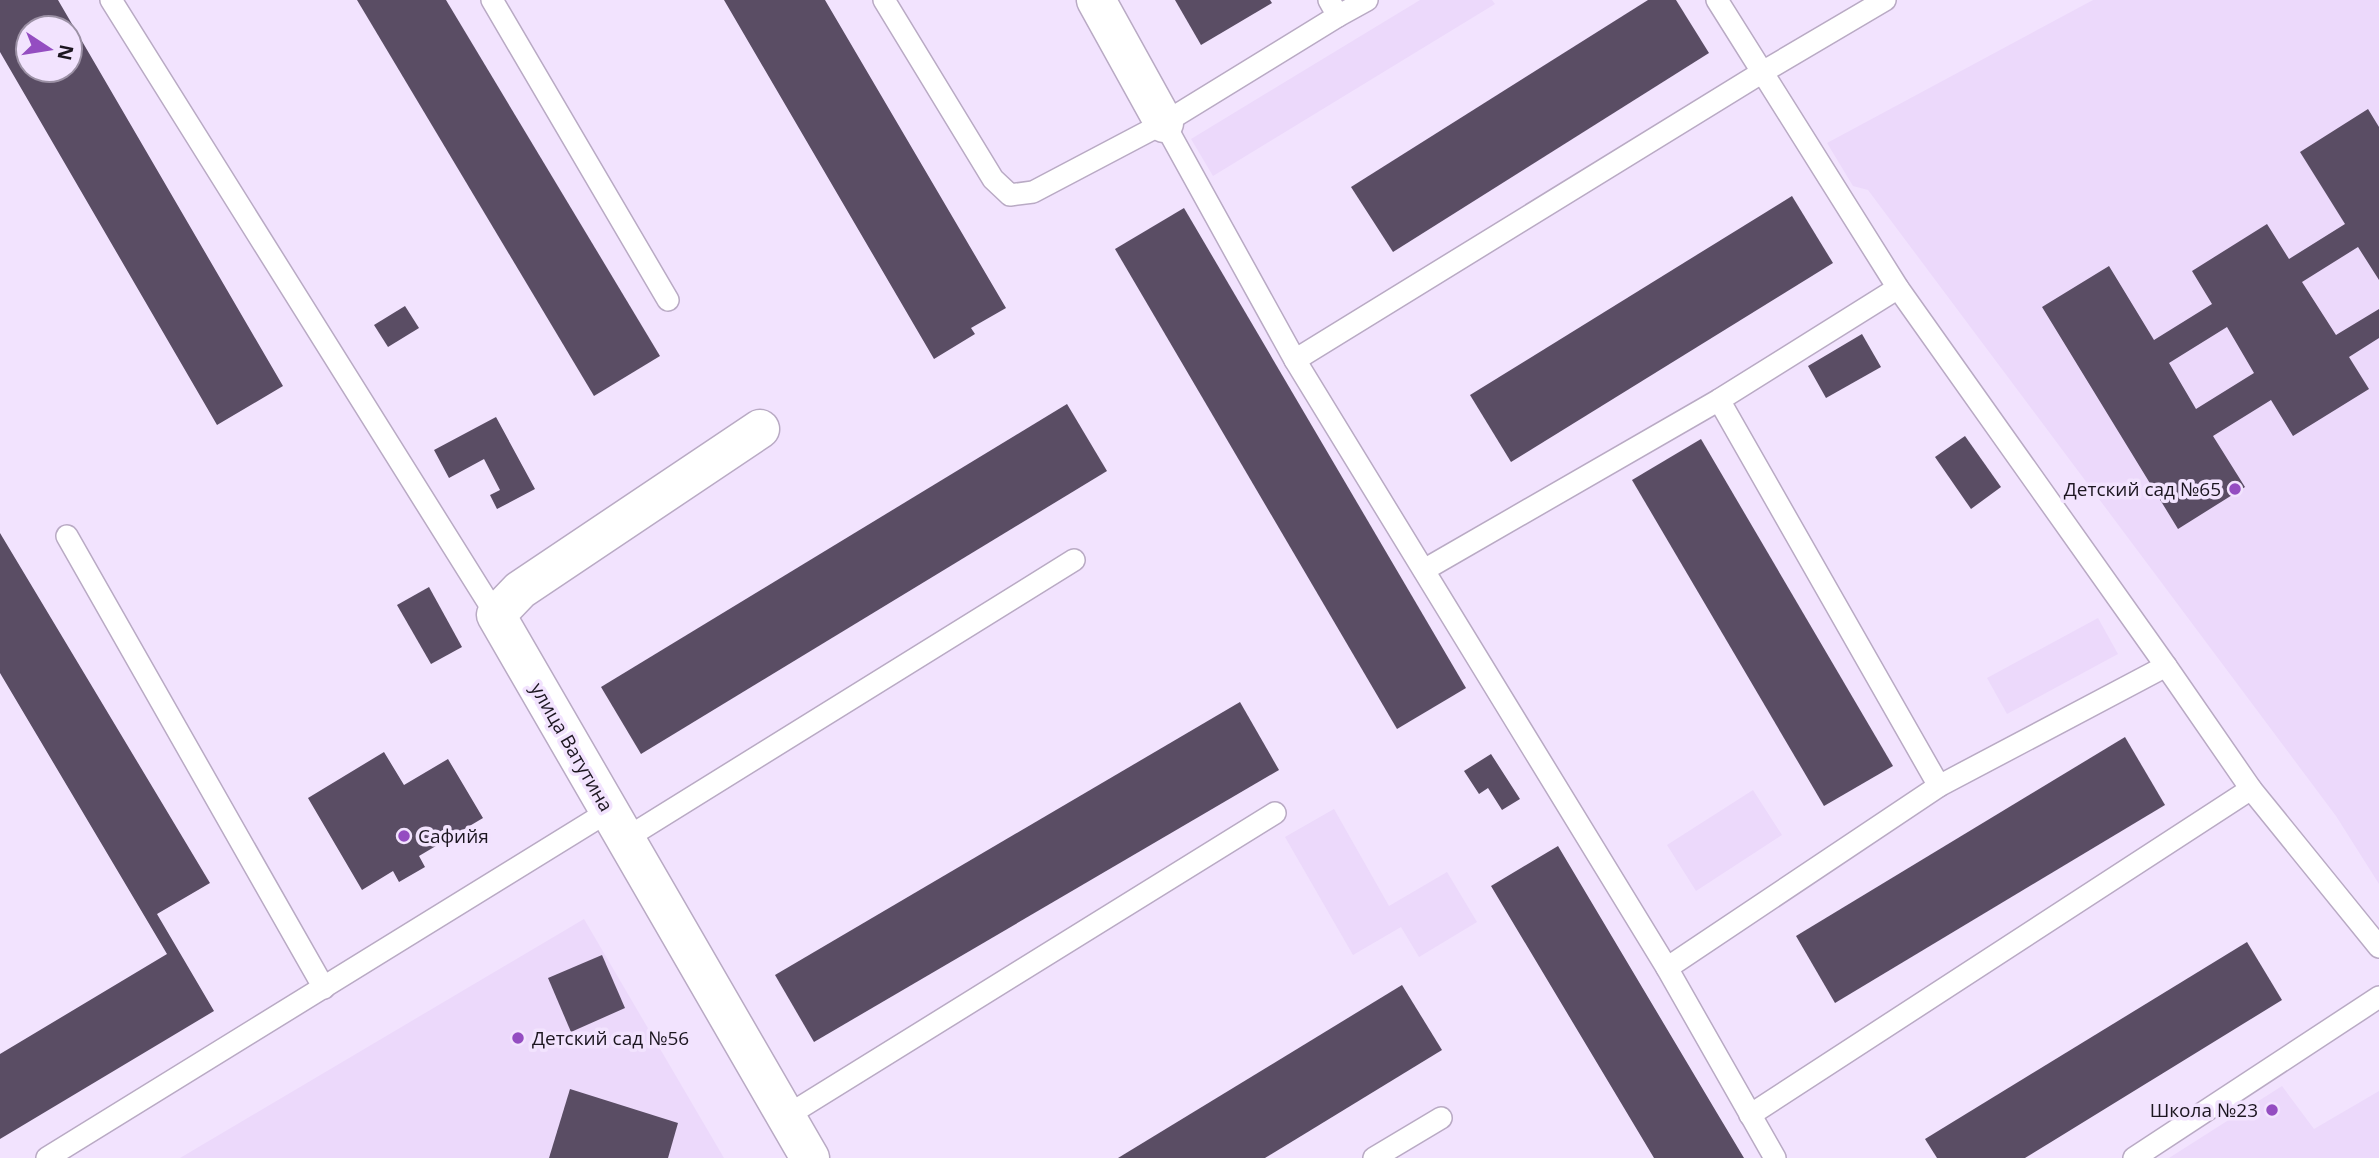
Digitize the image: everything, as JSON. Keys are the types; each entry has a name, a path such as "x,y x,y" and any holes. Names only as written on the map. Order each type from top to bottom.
{"street":[{"path":"1096,0 1164,123"},
{"path":"496,615 520,590 760,429"},
{"name":"улица Ватутина","path":"496,615 810,1158"}],"lane":[{"path":"111,0 496,615"},
{"path":"492,0 668,300"},
{"path":"884,0 993,179 1010,195 1033,192 1164,123 1333,8 1367,0"},
{"path":"1717,0 1898,288 2251,789 2379,947"},
{"path":"1295,360 1761,72 1885,0"},
{"path":"1164,123 1295,360 1667,968 1775,1158"},
{"path":"1424,570 1719,400 1898,288"},
{"path":"1719,400 1939,786"},
{"path":"67,536 324,988"},
{"path":"47,1158 324,988 617,825 1074,560"},
{"path":"1667,968 1939,786 2166,666"},
{"path":"1750,1115 2251,789"},
{"path":"785,1117 1275,813"},
{"path":"2134,1158 2379,997"},
{"path":"1374,1158 1441,1118"}],"shaded area":[{"path":"1420,0 1492,0 1495,4 1213,176 1191,139"},
{"name":"Детский сад №65","path":"2093,0 2379,0 2379,884 2336,816 1868,190 1853,186 1827,143"},
{"path":"2098,618 2118,654 2007,714 1987,678"},
{"path":"1753,790 1782,835 1696,891 1667,845"},
{"path":"1334,809 1389,906 1447,872 1477,922 1419,957 1401,927 1353,955 1285,837"},
{"name":"Детский сад №56","path":"584,919 724,1158 180,1158"},
{"name":"Школа №23","path":"2282,1086 2314,1129 2379,1091 2379,1158 2169,1158"}],"building":[{"path":"0,0 58,0 66,14 14,14 14,76 0,52"},
{"path":"357,0 446,0 660,356 594,396"},
{"path":"724,0 825,0 1006,308 971,328 975,334 934,359"},
{"path":"1175,0 1270,0 1272,3 1201,45"},
{"path":"1648,0 1676,0 1709,53 1393,252 1351,187"},
{"path":"84,45 283,386 217,425 19,84 84,84"},
{"path":"2368,109 2379,127 2379,280 2358,247 2302,282 2336,335 2379,309 2379,338 2349,357 2369,389 2293,436 2271,400 2213,436 2245,487 2178,529 2042,307 2109,266 2154,340 2212,304 2192,271 2267,224 2289,259 2345,224 2300,152","holes":["2227,327 2254,373 2196,409 2169,363"]},
{"path":"1792,196 1833,263 1511,462 1470,395"},
{"path":"1184,208 1466,688 1397,729 1115,249"},
{"path":"405,306 419,328 388,347 374,325"},
{"path":"1862,334 1881,367 1826,398 1808,366"},
{"path":"1067,404 1107,471 641,754 601,687"},
{"path":"496,417 535,489 497,509 490,495 500,490 484,459 449,478 434,450"},
{"path":"1965,436 2001,487 1971,509 1935,457"},
{"path":"1701,439 1893,766 1824,806 1632,480"},
{"path":"0,533 210,883 157,914 214,1011 0,1139 0,1054 167,954 0,673"},
{"path":"429,587 462,647 431,664 397,605"},
{"path":"1240,702 1279,770 814,1042 775,975"},
{"path":"2125,737 2165,805 1835,1003 1796,936"},
{"path":"384,752 404,785 448,759 483,818 419,856 425,867 399,882 393,871 362,890 308,798"},
{"path":"1491,754 1520,799 1502,810 1488,788 1479,794 1464,771"},
{"path":"1558,846 1744,1158 1654,1158 1491,886"},
{"path":"2247,942 2282,1000 2025,1158 1937,1158 1925,1139"},
{"path":"602,955 625,1008 571,1032 548,978"},
{"path":"1402,985 1442,1050 1311,1130 1265,1158 1118,1158"},
{"path":"570,1089 678,1123 668,1158 549,1158"}],"place":[{"name":"Детский сад №65","path":"2235,489"},
{"name":"Сафийя","path":"404,836"},
{"name":"Детский сад №56","path":"518,1038"},
{"name":"Школа №23","path":"2272,1110"}]}
